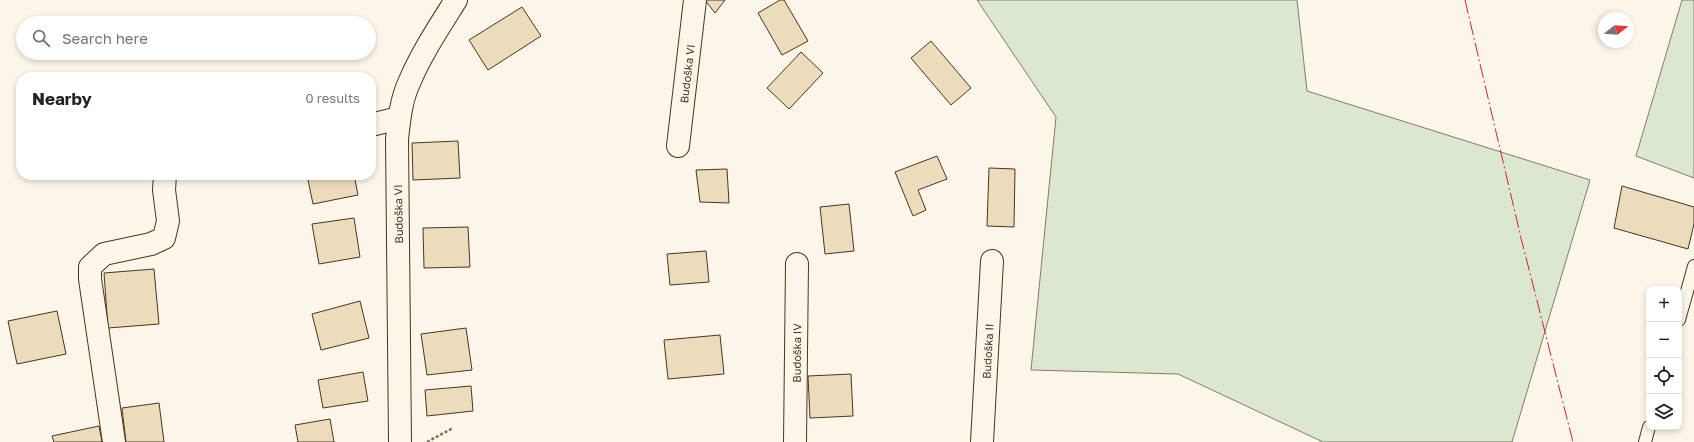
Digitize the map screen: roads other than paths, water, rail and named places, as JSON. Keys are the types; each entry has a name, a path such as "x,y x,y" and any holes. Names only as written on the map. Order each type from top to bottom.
{"street":[{"name":"Budoška VI","path":"400,442 397,139 399,118 408,83 433,37 456,0"},
{"name":"Budoška VI","path":"678,146 695,0"},
{"path":"376,124 399,118"},
{"path":"114,442 90,280 90,267 104,254 151,244 164,238 168,221 164,180"},
{"name":"Budoška II","path":"982,442 992,261"},
{"name":"Budoška IV","path":"795,442 797,264"}],"lane":[{"path":"1682,309 1694,266"},
{"path":"1645,442 1648,430"}]}
